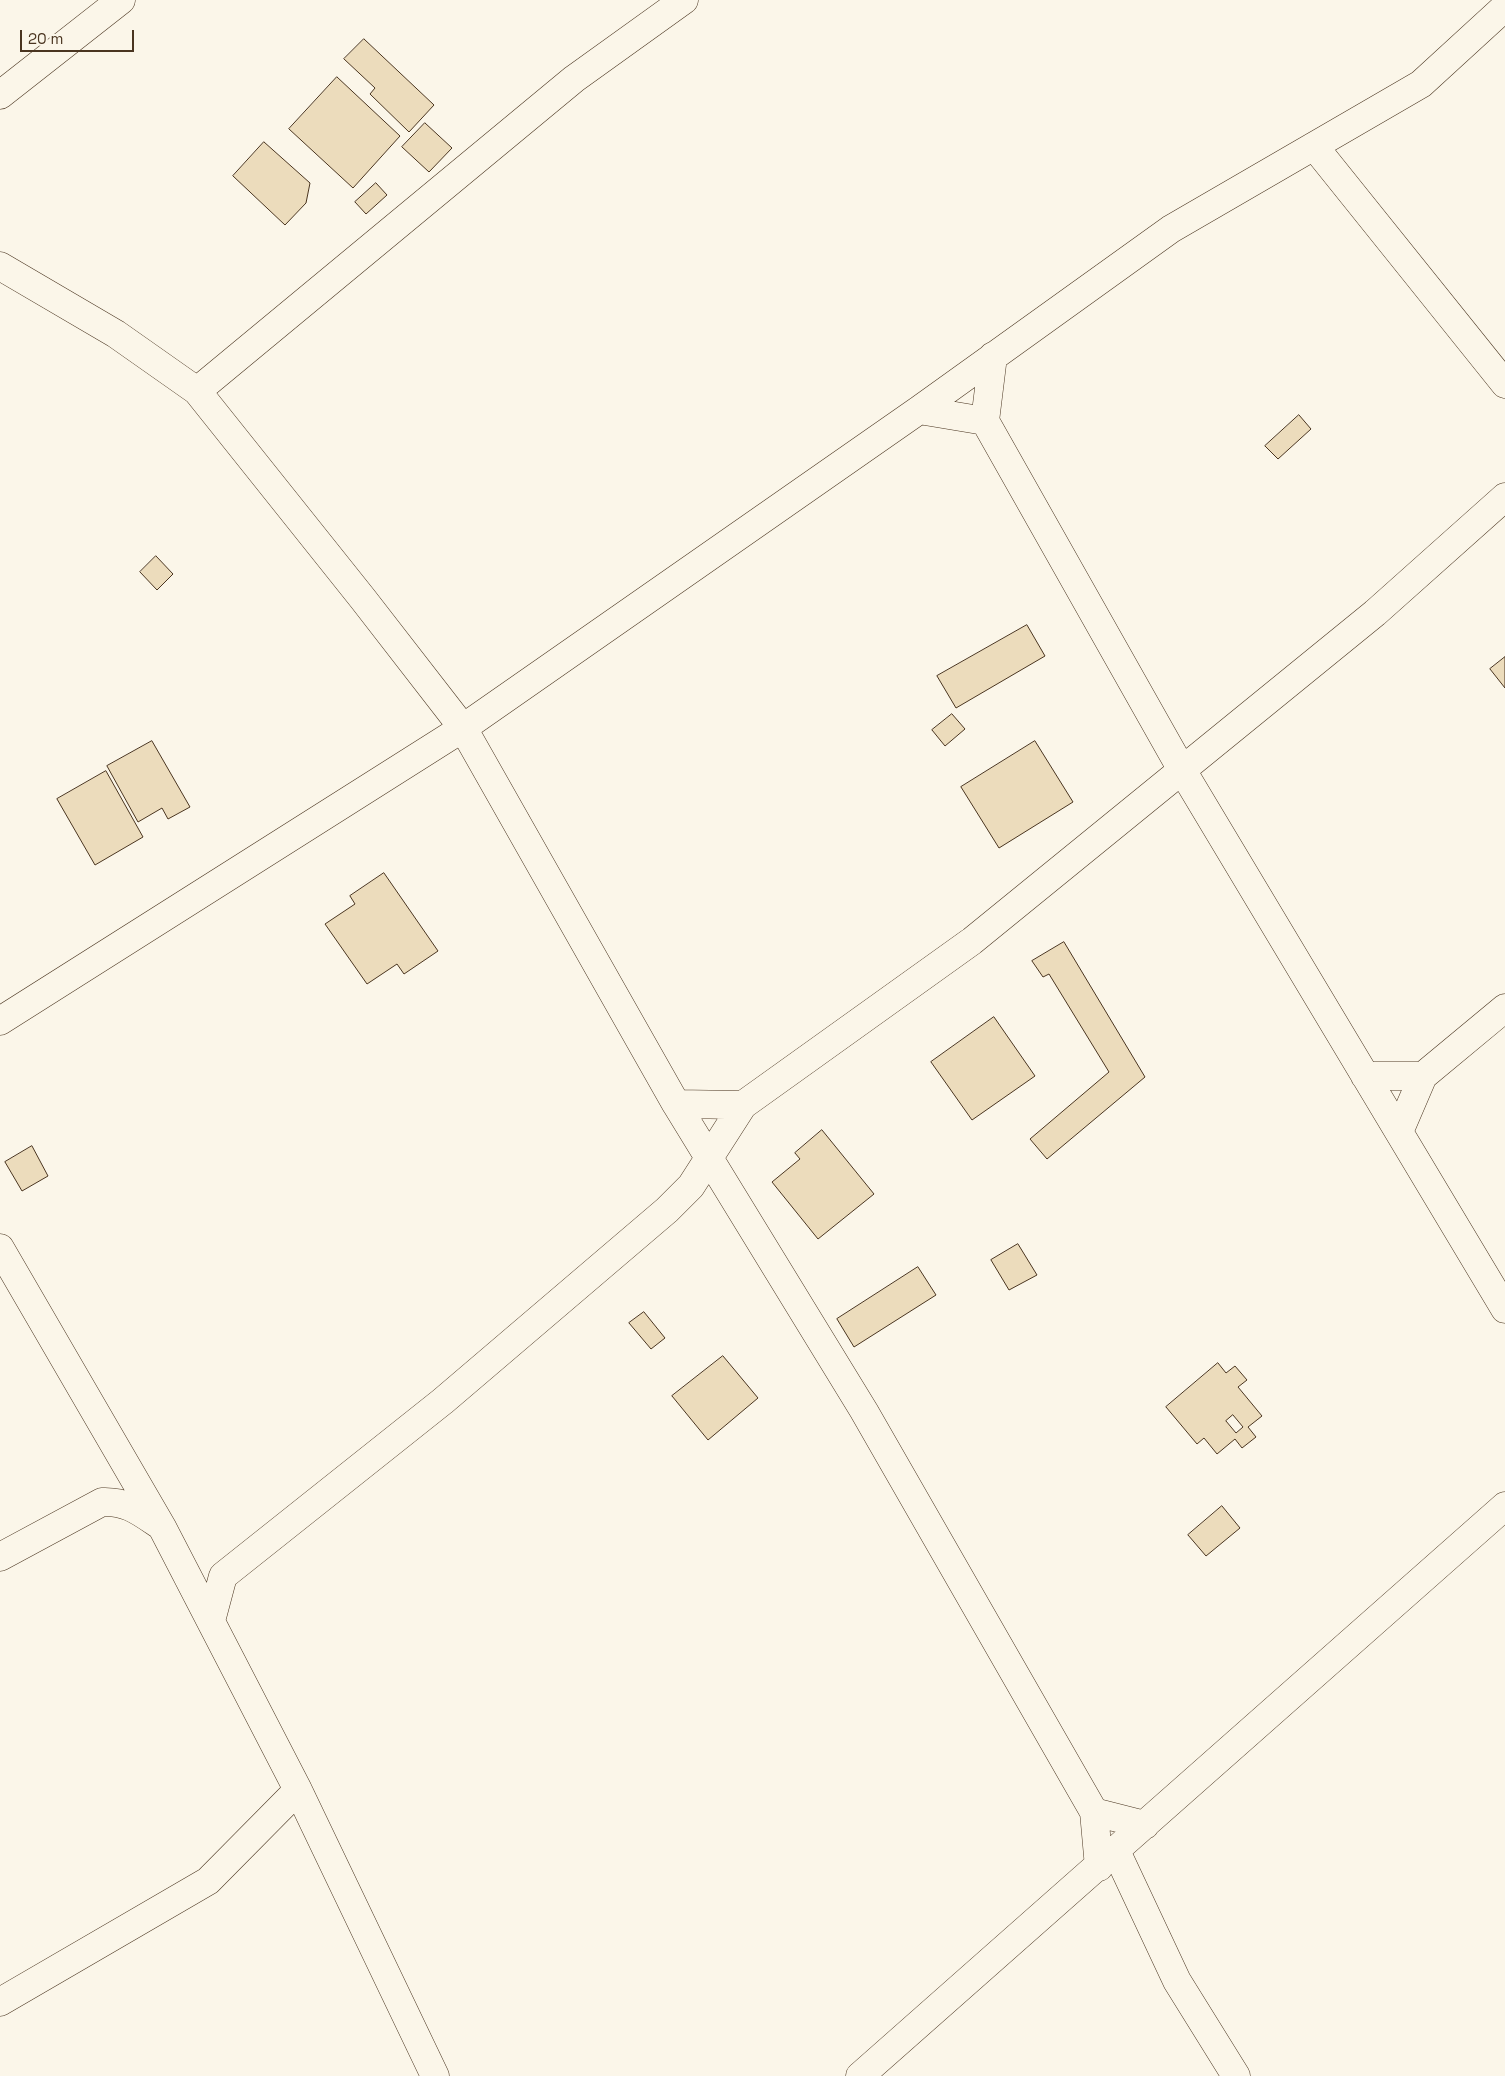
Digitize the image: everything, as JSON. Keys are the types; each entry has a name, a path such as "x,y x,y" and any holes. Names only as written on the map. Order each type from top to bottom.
{"street":[{"path":"0,95 122,0"},
{"path":"197,391 574,79 684,0"},
{"path":"0,1021 463,728 919,410 1171,229 1421,84 1505,6"},
{"path":"1314,146 1505,384"},
{"path":"0,266 116,334 197,391 463,728 676,1104 864,1411 1094,1812 1108,1859 1177,1981 1236,2076"},
{"path":"993,356 985,421 1182,770 1505,1309"},
{"path":"919,410 985,421"},
{"path":"211,1622 223,1576 443,1401 667,1210 691,1186 743,1105 972,941 1374,612 1505,497"},
{"path":"1399,1132 1423,1076 1505,1008"},
{"path":"1365,1076 1423,1076"},
{"path":"676,1104 743,1105"},
{"path":"0,1248 162,1526 298,1790 435,2076"},
{"path":"0,1557 102,1502 117,1501 132,1506 162,1526"},
{"path":"860,2076 1108,1859 1505,1506"},
{"path":"186,1573 223,1576"},
{"path":"0,2002 208,1881 298,1790"},
{"path":"1094,1812 1145,1825"}],"building":[{"path":"364,39 434,105 409,132 370,94 375,88 344,59"},
{"path":"337,77 400,136 353,188 289,129"},
{"path":"425,123 452,148 429,172 402,147"},
{"path":"264,142 310,183 306,203 285,225 233,176"},
{"path":"376,183 387,195 366,214 355,202"},
{"path":"1299,415 1311,429 1278,459 1265,446"},
{"path":"156,556 173,574 157,590 140,572"},
{"path":"1027,625 1045,656 956,708 937,676"},
{"path":"1505,657 1505,688 1490,669"},
{"path":"952,714 965,729 945,746 932,730"},
{"path":"152,741 190,807 168,819 162,808 138,822 107,766"},
{"path":"1035,741 1073,802 999,848 961,787"},
{"path":"106,771 143,837 95,865 57,799"},
{"path":"384,873 438,951 404,974 397,964 367,984 325,924 355,904 350,896"},
{"path":"1064,942 1145,1077 1047,1159 1030,1139 1109,1072 1049,974 1043,977 1032,961"},
{"path":"994,1017 1035,1076 972,1120 931,1062"},
{"path":"822,1130 874,1194 818,1239 772,1182 800,1159 795,1153"},
{"path":"32,1146 48,1176 22,1191 5,1162"},
{"path":"1018,1244 1037,1275 1009,1290 991,1260"},
{"path":"918,1267 936,1295 854,1347 837,1319"},
{"path":"644,1312 665,1338 651,1349 629,1323"},
{"path":"723,1356 758,1398 708,1440 672,1396"},
{"path":"1218,1363 1226,1373 1235,1366 1247,1380 1238,1387 1262,1416 1248,1427 1256,1437 1242,1448 1235,1439 1217,1454 1204,1438 1197,1444 1166,1407","holes":["1233,1415 1243,1427 1236,1433 1226,1421"]},
{"path":"1222,1506 1240,1528 1206,1556 1188,1535"}]}
